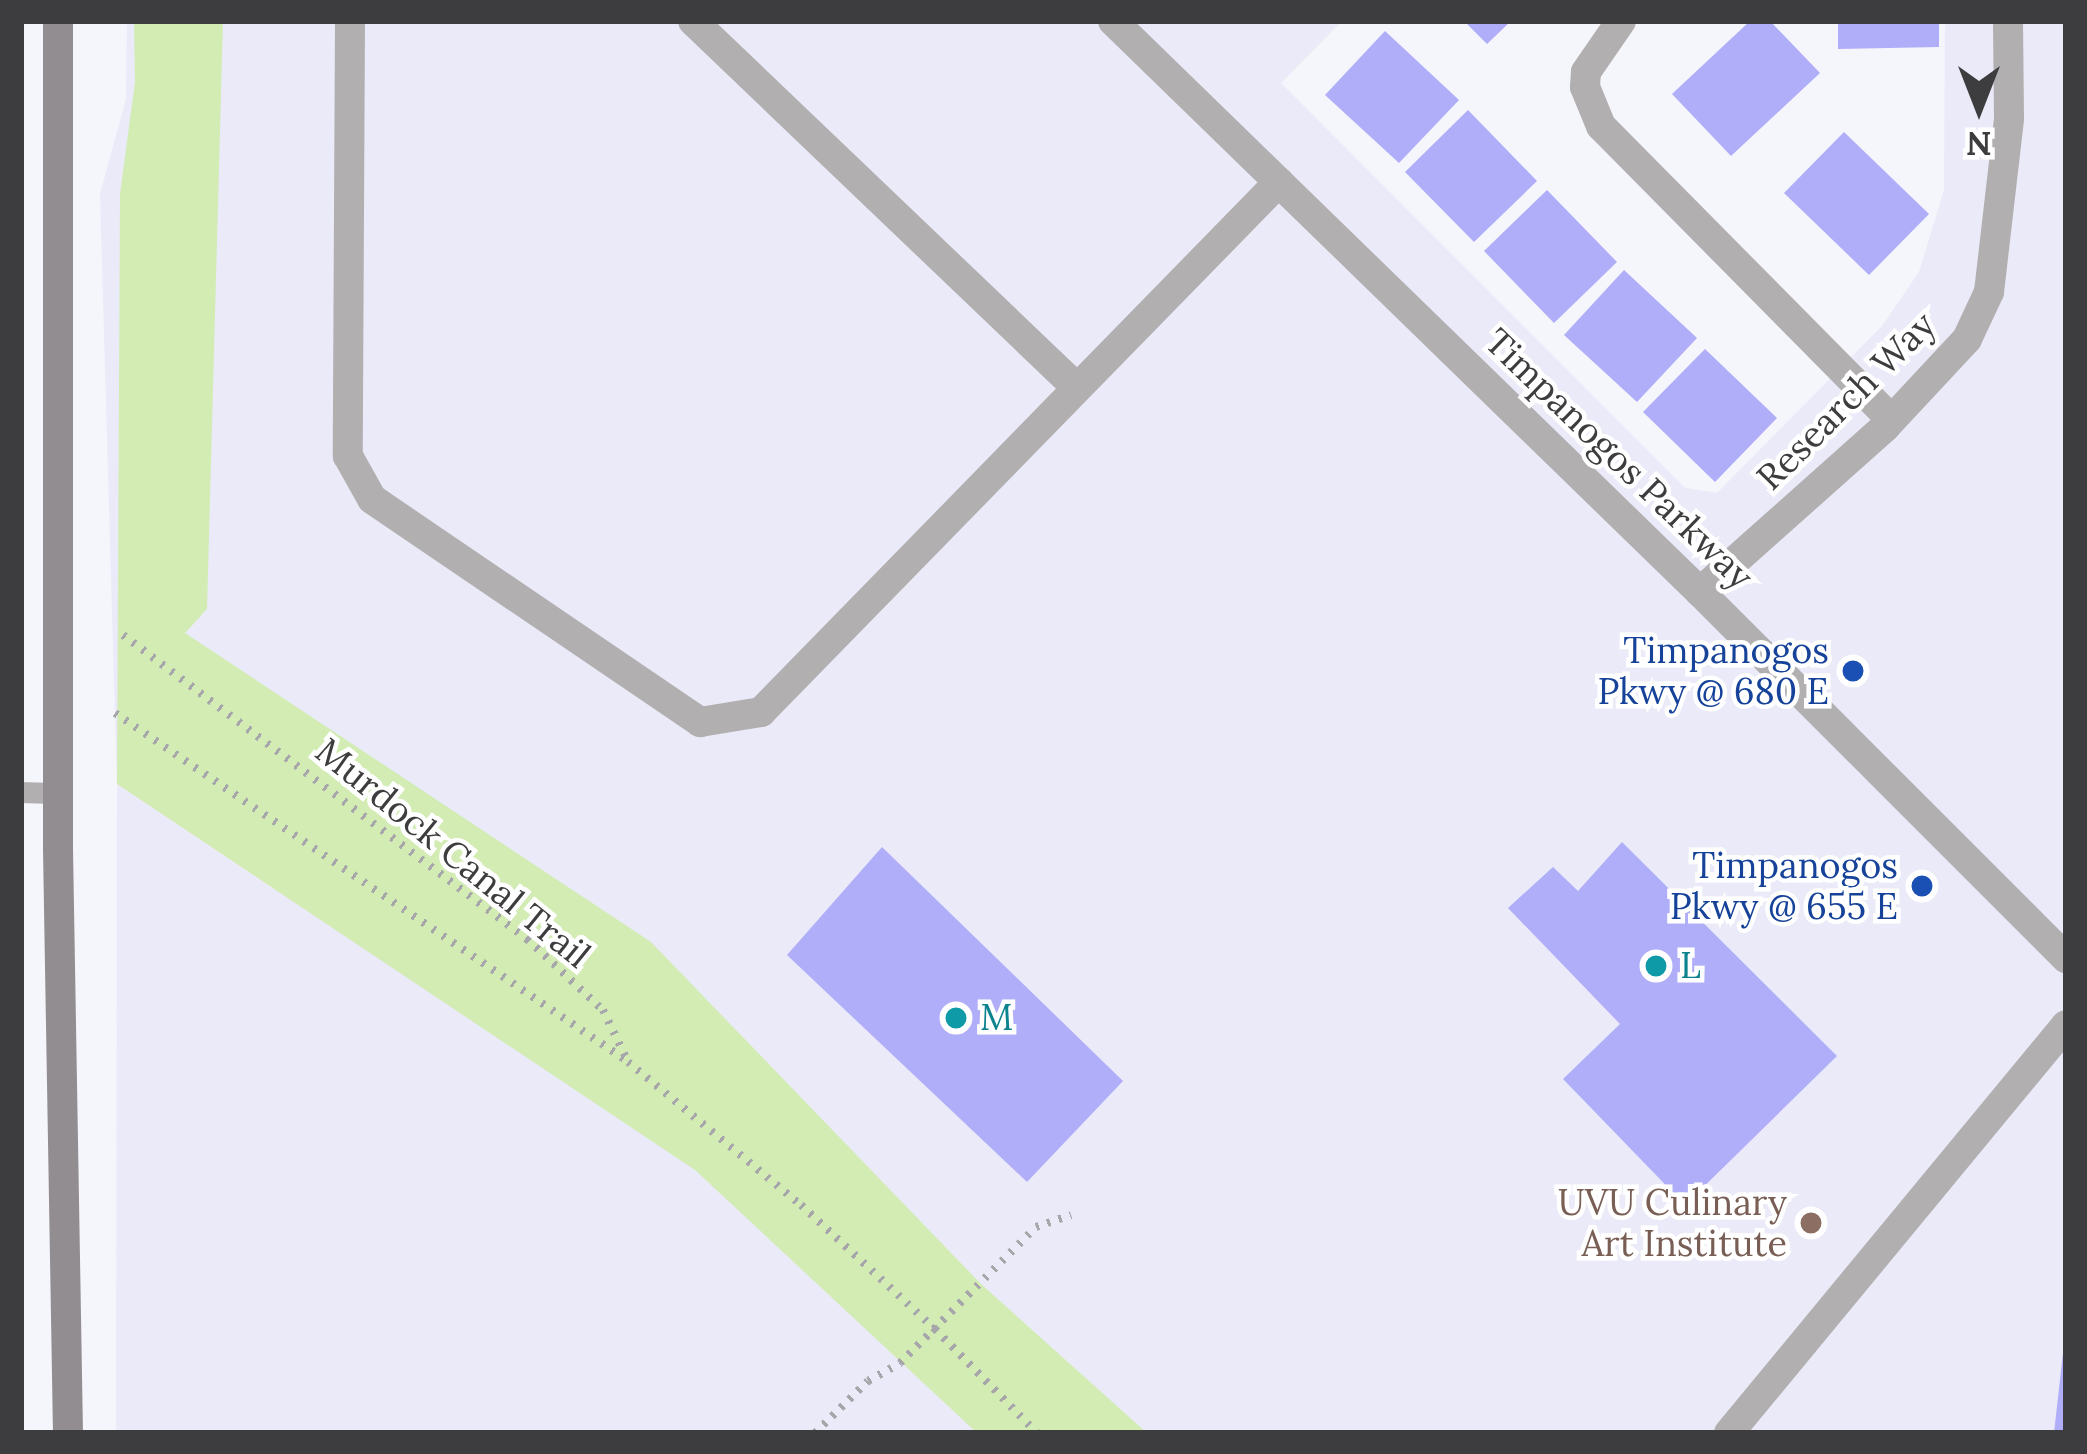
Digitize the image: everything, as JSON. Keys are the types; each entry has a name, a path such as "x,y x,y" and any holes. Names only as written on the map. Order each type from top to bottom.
{"main road":[{"path":"58,21 59,793 68,1433"}],"street":[{"path":"350,21 348,456 371,499 700,722 761,712 1279,182"},
{"path":"693,21 1078,388"},
{"name":"Timpanogos Parkway","path":"1113,21 1700,592 2066,958"},
{"path":"1621,21 1586,72 1585,87 1601,126 1891,419"},
{"name":"Research Way","path":"1700,592 1891,419 1967,338 1990,292 2009,118 2008,21"},
{"path":"1729,1433 2066,1025"}],"lane":[{"path":"21,792 59,793"}],"path":[{"name":"Murdock Canal Trail","path":"123,635 527,939 603,1010 628,1062 800,1205 935,1329 1037,1433"},
{"path":"115,713 628,1062"},
{"path":"815,1433 868,1381 900,1363 1036,1227 1071,1216"}],"shaded area":[{"path":"127,21 1342,21 1281,83 1685,488 1717,493 1882,326 1919,272 1944,190 1945,21 2066,21 2066,1433 116,1433 117,784 100,194 126,99"}],"green space":[{"path":"134,21 223,21 207,609 185,633 651,942 981,1284 1147,1433 977,1433 695,1170 117,784 120,194 135,82"}],"building":[{"path":"1464,21 1511,21 1487,44"},
{"path":"1750,21 1770,21 1820,73 1731,156 1672,94"},
{"path":"1838,21 1939,21 1939,47 1838,49"},
{"path":"1385,31 1459,100 1399,163 1325,95"},
{"path":"1468,110 1537,181 1474,242 1405,172"},
{"path":"1844,132 1929,214 1869,275 1784,193"},
{"path":"1547,190 1617,262 1554,323 1484,251"},
{"path":"1624,270 1697,338 1637,402 1564,335"},
{"path":"1705,349 1777,418 1715,482 1643,412"},
{"name":"L","path":"1622,842 1837,1056 1685,1205 1563,1079 1620,1024 1508,908 1553,867 1578,891"},
{"name":"M","path":"882,847 1123,1081 1027,1182 787,955"},
{"path":"2063,1353 2066,1433 2054,1433"}],"place":[{"name":"Timpanogos Pkwy @ 680 E","path":"1853,671"},
{"name":"Timpanogos Pkwy @ 655 E","path":"1922,886"},
{"name":"L","path":"1656,966"},
{"name":"M","path":"956,1018"},
{"name":"UVU Culinary Art Institute","path":"1811,1223"}]}
